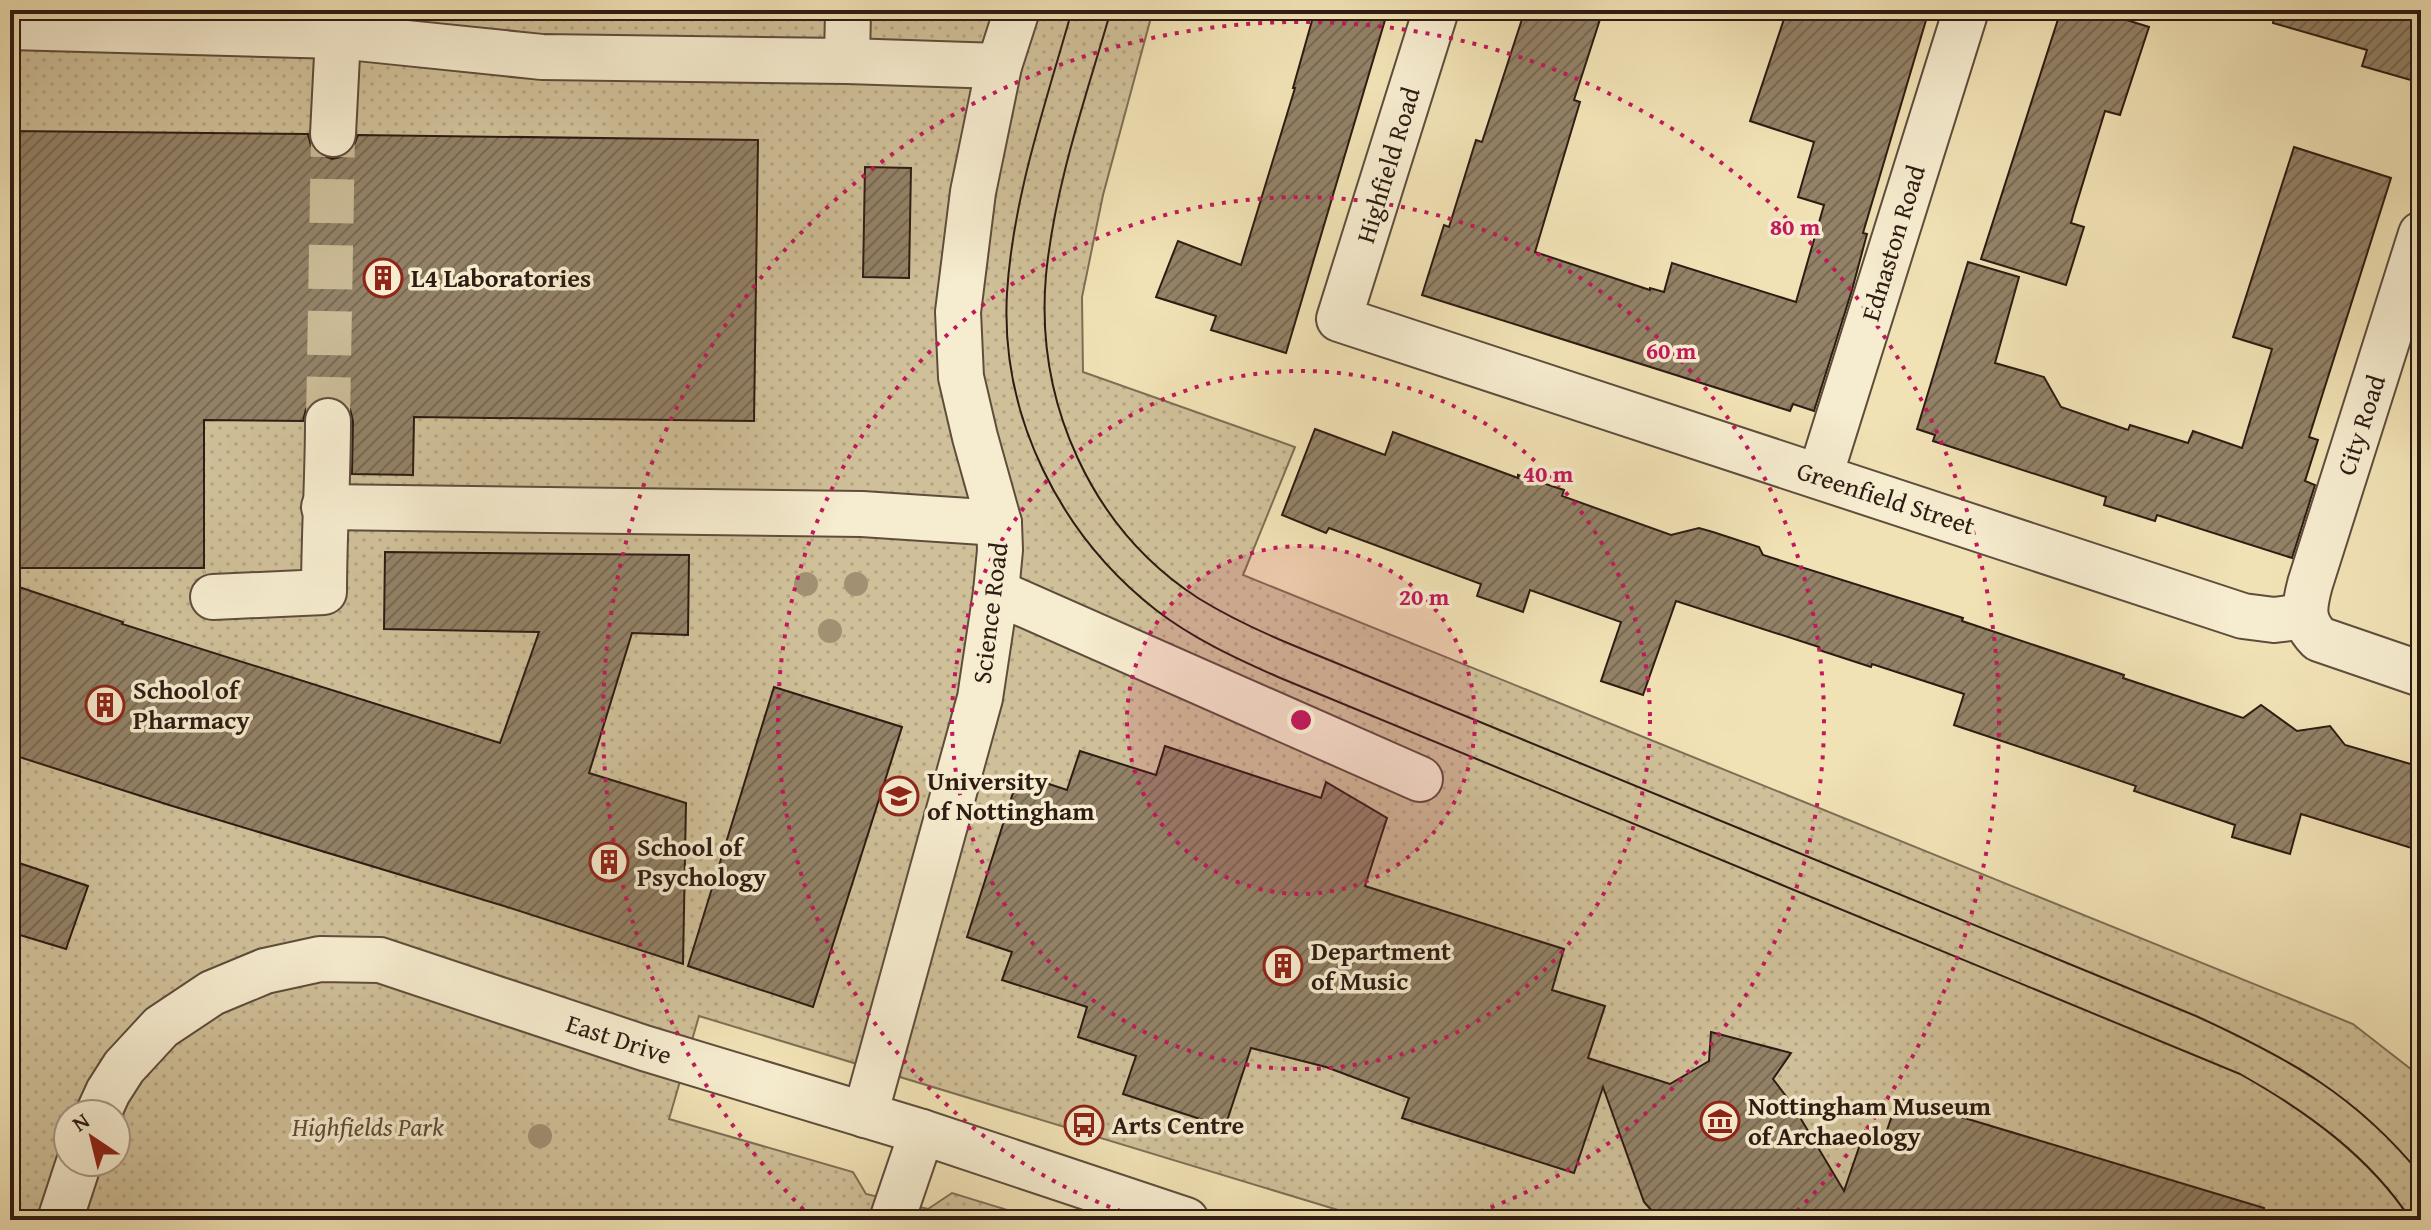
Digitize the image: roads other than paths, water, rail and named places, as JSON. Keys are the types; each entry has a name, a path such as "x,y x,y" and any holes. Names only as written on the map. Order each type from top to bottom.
{"street":[{"path":"847,61 848,10"},
{"name":"Science Road","path":"865,1115 980,698 996,592 999,523 961,377 958,312 973,192 999,66 1017,10"},
{"name":"Highfield Road","path":"1339,319 1436,10"},
{"name":"Ednaston Road","path":"1820,476 1966,10"},
{"path":"329,23 333,134"},
{"path":"10,27 329,23 542,57 999,66"},
{"name":"City Road","path":"2305,616 2310,584 2421,234"},
{"name":"Greenfield Street","path":"1339,319 2243,616 2274,620 2305,616"},
{"path":"213,597 324,592 328,421"},
{"path":"324,507 862,514 999,523"},
{"path":"996,592 1420,779"},
{"path":"2305,616 2309,629 2319,639 2421,674"},
{"name":"East Drive","path":"105,1098 124,1067 161,1027 212,993 265,971 320,959 380,960 644,1048 922,1132 1186,1220"},
{"path":"892,1220 922,1132"},
{"path":"60,1220 74,1178"}],"tunnel":[{"path":"328,421 333,134"}],"tram line":[{"path":"1072,10 1023,185 1010,257 1007,339 1014,384 1026,428 1043,470 1091,546 1122,580 1184,630 1278,677 2240,1074 2289,1103 2356,1155 2411,1220"},
{"path":"1111,10 1056,207 1046,275 1045,322 1050,369 1061,414 1077,458 1127,536 1160,569 1209,605 1278,639 2196,1016 2261,1047 2319,1081 2346,1101 2371,1122 2421,1175"}],"place":[{"name":"L4 Laboratories","path":"383,278"},
{"name":"School of Pharmacy","path":"105,705"},
{"name":"University of Nottingham","path":"899,796"},
{"name":"School of Psychology","path":"609,862"},
{"name":"Department of Music","path":"1283,966"},
{"name":"Nottingham Museum of Archaeology","path":"1720,1121"},
{"name":"Arts Centre","path":"1084,1125"}],"park label":[{"name":"Highfields Park","path":"368,1127"}]}
